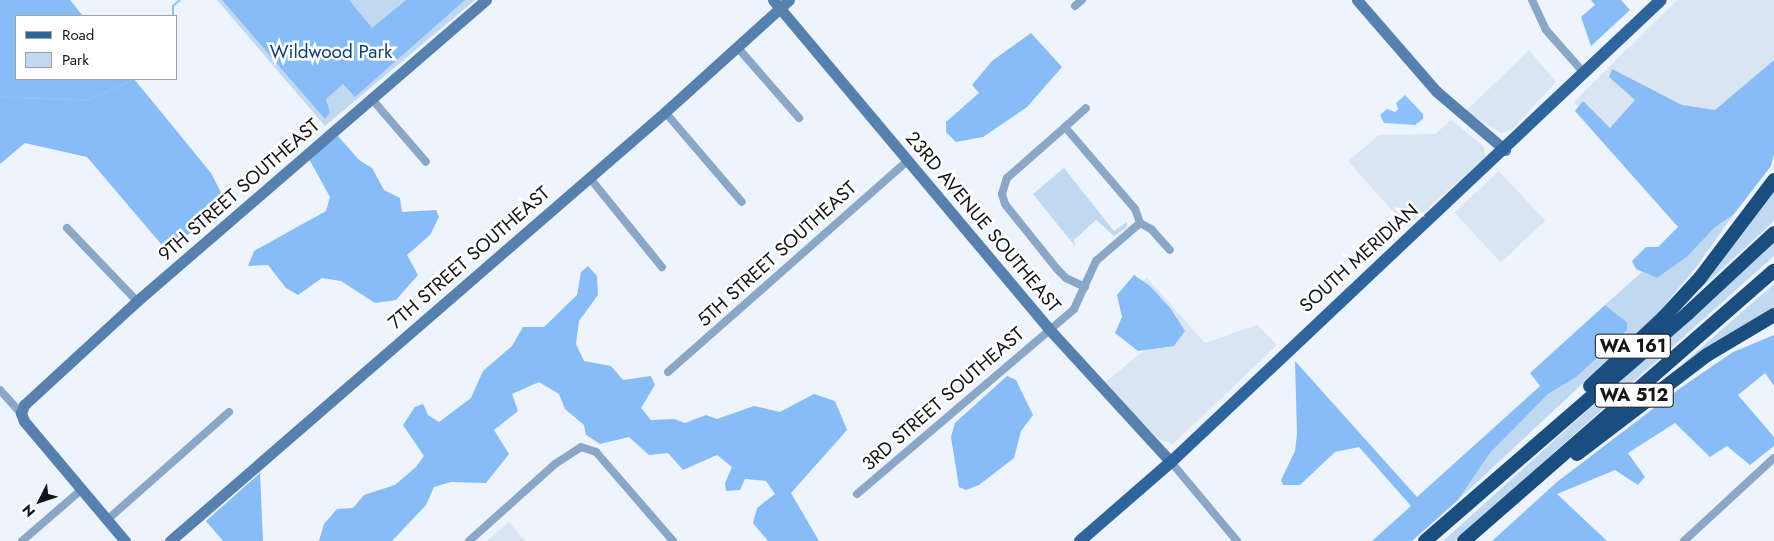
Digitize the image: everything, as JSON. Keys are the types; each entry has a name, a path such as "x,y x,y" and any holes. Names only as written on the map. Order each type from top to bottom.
{"highway":[{"name":"WA 161","path":"1425,541 1663,318 1700,278 1774,180"},
{"name":"WA 512","path":"1474,497 1688,313 1774,233"},
{"name":"WA 512","path":"1492,516 1774,271"},
{"name":"WA 161","path":"1464,541 1492,516 1707,355 1774,315"}],"main road":[{"name":"SOUTH MERIDIAN","path":"1080,541 1171,462 1331,308 1504,150 1661,0"}],"street":[{"name":"9TH STREET SOUTHEAST","path":"21,412 24,405 137,301 486,0"},
{"path":"1075,6 1082,0"},
{"path":"1357,0 1436,91 1504,150"},
{"path":"1532,0 1550,35 1584,73"},
{"name":"7TH STREET SOUTHEAST","path":"170,541 738,48 781,3"},
{"name":"23RD AVENUE SOUTHEAST","path":"781,3 869,110 907,160 1049,329 1171,462"},
{"path":"738,48 799,118"},
{"path":"371,98 426,162"},
{"path":"1085,286 1066,278 1057,269 1005,204 1002,194 1007,178 1086,108"},
{"path":"665,112 742,202"},
{"path":"1065,126 1135,209 1140,223 1151,229 1170,250"},
{"name":"5TH STREET SOUTHEAST","path":"668,372 907,160"},
{"path":"589,178 662,268"},
{"name":"3RD STREET SOUTHEAST","path":"858,494 1078,305 1096,261 1140,223"},
{"path":"67,228 137,301"},
{"path":"0,390 21,412 81,490 125,541"},
{"path":"107,520 229,412"},
{"path":"469,541 571,451 585,448 602,459 673,541"},
{"path":"1684,541 1774,458"},
{"path":"1171,462 1237,541"},
{"path":"22,541 81,490"}],"shaded area":[{"path":"1677,0 1774,0 1774,60 1639,174 1574,102"},
{"path":"1529,50 1556,82 1512,130 1501,133 1466,111"},
{"path":"1405,95 1423,114 1423,119 1415,125 1384,123 1380,115 1387,109 1395,112 1398,109 1396,103"},
{"path":"1451,120 1484,147 1485,157 1407,227 1348,161 1379,135 1435,134"},
{"path":"1499,171 1545,221 1501,262 1454,213"},
{"path":"1147,278 1205,343 1257,325 1277,345 1173,444 1159,439 1103,384 1152,344 1119,301"},
{"path":"509,522 525,541 487,541"}],"green space":[{"path":"0,0 70,0 82,15 15,15 15,80 135,80 211,173 227,204 167,251 87,157 25,143 0,164"},
{"name":"Wildwood Park","path":"217,0 475,0 325,126"},
{"name":"Wildwood Park","path":"222,0 349,0 372,28 406,0 465,0 355,97 343,84 326,99 330,113 325,119"},
{"path":"1591,0 1621,0 1630,10 1591,46 1581,17 1595,5"},
{"path":"1031,33 1062,67 1027,107 983,137 956,142 946,132 946,122 979,93 972,85 992,61"},
{"path":"1774,60 1774,154 1771,166 1734,214 1714,228 1688,256 1657,278 1636,269 1632,261 1646,247 1658,247 1678,227 1575,111 1583,101 1610,128 1635,100 1609,77 1612,69 1682,105 1715,110"},
{"path":"338,136 359,160 372,168 384,190 400,198 402,212 436,210 439,217 430,235 407,255 418,275 396,300 375,303 341,281 322,278 298,295 286,288 268,265 248,266 254,251 326,211 330,197 309,159"},
{"path":"1064,168 1114,231 1127,222 1127,227 1114,236 1096,220 1074,240 1075,246 1033,194"},
{"path":"1774,188 1774,221 1675,312"},
{"path":"1734,214 1697,266 1657,314 1458,500 1490,453 1548,394 1575,378 1627,322 1605,305 1642,272 1657,278 1688,256 1714,228"},
{"path":"1774,242 1774,256 1455,541 1443,541"},
{"path":"588,266 597,276 598,295 579,321 576,344 584,361 611,366 623,380 651,376 655,385 641,408 651,420 674,419 685,423 706,415 717,419 754,406 780,412 814,394 835,401 847,430 791,493 819,541 768,541 753,523 757,508 775,494 766,481 745,479 740,490 726,491 725,483 732,467 717,455 683,470 668,453 649,455 629,437 600,444 586,435 584,425 565,409 559,394 539,382 512,394 518,411 494,430 509,454 486,483 451,482 434,487 426,505 392,541 319,541 324,524 337,509 353,508 364,495 395,485 416,467 424,456 403,425 415,407 423,404 428,415 439,422 471,398 483,371 512,346 523,327 544,327 577,295 581,272"},
{"path":"1134,275 1150,286 1171,309 1185,331 1174,346 1138,351 1115,333 1122,317 1117,295"},
{"path":"1774,284 1774,308 1680,366"},
{"path":"1605,305 1627,322 1627,330 1575,378 1548,394 1490,453 1458,500 1412,541 1372,541 1411,506 1359,447 1335,452 1300,485 1283,485 1281,480 1295,451 1297,434 1295,361 1417,497 1540,386 1530,373"},
{"path":"1774,335 1774,386 1765,373 1738,395 1774,437 1774,446 1750,465 1727,446 1710,457 1675,423 1628,453 1645,477 1638,485 1615,470 1557,494 1607,541 1492,541 1557,482 1679,389 1733,352"},
{"path":"1007,376 1016,380 1033,415 1021,431 1014,458 979,485 966,490 959,487 951,437 955,423"},
{"path":"260,473 263,541 223,541 206,521"}],"waterway":[{"path":"173,15 173,6 180,0"},
{"path":"0,97 89,100 132,80"}]}
